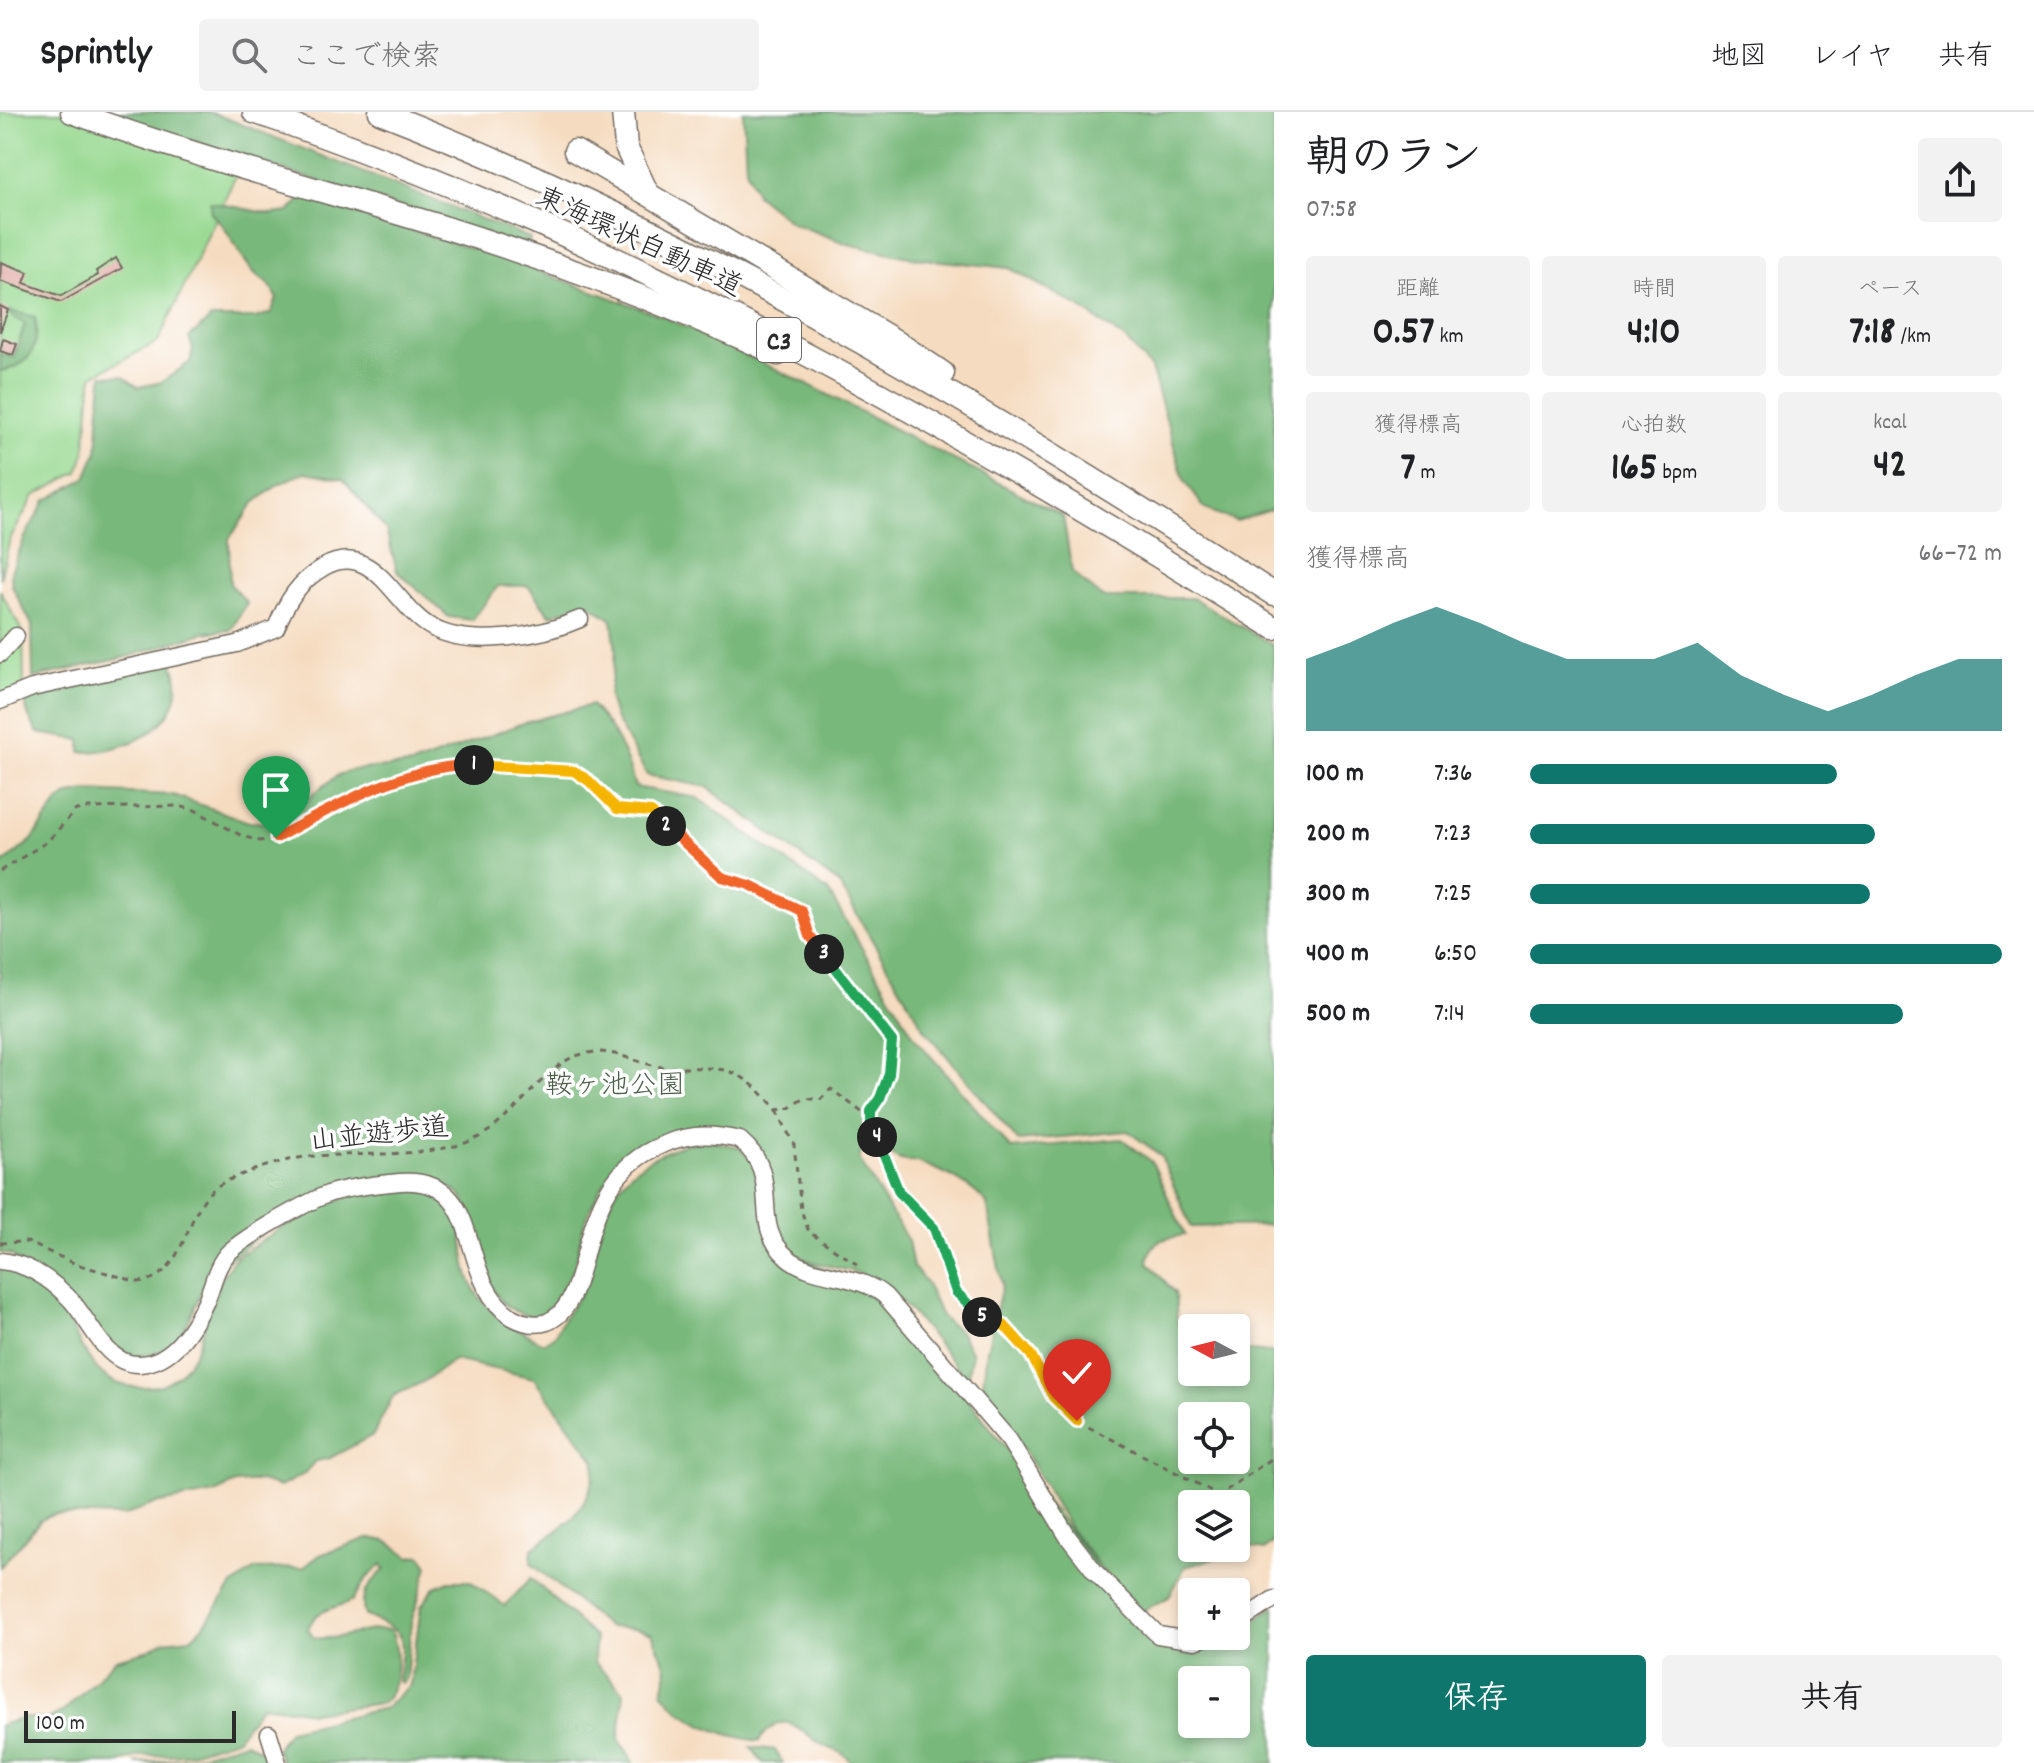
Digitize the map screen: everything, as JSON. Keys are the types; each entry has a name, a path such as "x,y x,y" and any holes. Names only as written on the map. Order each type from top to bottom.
{"highway":[{"path":"72,112 173,149 442,227 619,290 734,334 911,414"},
{"name":"東海環状自動車道","path":"254,112 438,182 613,258 755,326 1081,509 1274,628"},
{"name":"東海環状自動車道","path":"380,112 582,196 708,258 928,379 1099,481 1274,594"},
{"path":"623,112 626,147 633,168 648,192"},
{"path":"575,151 894,340 1099,481"}],"street":[{"path":"0,701 32,688 237,644 258,636 276,628 286,603 313,573 332,563 348,560 372,568 419,618 448,634 486,638 520,636 551,632 580,619"},
{"path":"0,654 16,636"},
{"path":"0,1261 31,1269 70,1298 113,1355 124,1363 151,1362 165,1357 181,1343 206,1301 227,1254 251,1236 329,1194 399,1182 422,1182 448,1194 462,1213 479,1278 490,1299 519,1321 536,1324 548,1321 563,1311 573,1296 598,1206 623,1168 672,1140 695,1134 740,1140 755,1152 763,1165 767,1222 786,1256 801,1265 865,1283 885,1296 974,1395 1009,1440 1068,1537 1115,1592 1158,1635 1178,1638"},
{"path":"1250,1615 1274,1599"},
{"path":"269,1734 278,1763"}],"path":[{"path":"0,871 47,842 76,810 176,806 193,809 242,836 260,841 276,838 364,794 457,764 574,771 589,781 617,809 651,812 722,877 750,885 802,911 810,936 892,1041 889,1074 871,1119"},
{"name":"山並遊歩道","path":"0,1243 27,1242 76,1264 138,1282 149,1281 174,1258 208,1195 218,1185 311,1156 395,1155 463,1144 502,1122 570,1058 586,1054 600,1052 662,1067 720,1069 754,1087 777,1110"},
{"path":"865,1283 860,1265 825,1246 809,1232 801,1210 794,1145 777,1110 790,1108 805,1098 820,1100 831,1089 871,1119 899,1192 934,1228 956,1292 984,1319 1004,1325 1031,1355 1053,1397 1077,1421 1219,1495 1274,1457"}],"green space":[{"path":"0,112 135,112 251,143 158,342 92,376 85,452 78,472 34,496 10,539 0,579"},
{"path":"123,112 208,112 218,115 530,238 528,248 133,122"},
{"path":"743,112 1274,112 1274,509 1236,521 1205,509 1184,480 1151,368 1126,340 1078,306 1009,268 914,258 848,244 792,223 756,194 746,168"},
{"path":"303,197 496,256 662,316 811,386 1063,516 1072,572 1102,598 1193,598 1274,646 1274,1225 1191,1227 1161,1156 1128,1131 1018,1141 925,1030 839,884 707,787 647,775 615,718 609,697 616,651 612,620 588,603 550,615 528,586 498,586 472,620 449,617 397,571 386,530 343,479 305,472 279,484 254,503 229,539 230,584 247,603 231,630 203,633 127,657 33,678 32,625 12,586 11,572 24,539 45,501 86,478 97,452 102,375 123,376 138,387 162,382 190,362 193,349 189,338 211,318 255,318 271,313 277,298 275,293 246,263 211,213 210,202 271,214 289,212"},
{"path":"9,311 35,317 36,337 26,360 11,369 0,371 0,354 14,357 25,324"},
{"path":"0,590 23,633 24,686 0,698"},
{"path":"171,659 177,680 176,699 168,715 139,739 101,751 81,752 81,740 38,733 28,714 28,694"},
{"name":"鞍ヶ池公園","path":"591,705 619,743 635,787 698,798 828,891 915,1038 1011,1149 1122,1139 1152,1162 1185,1235 1159,1241 1152,1248 1148,1262 1175,1293 1178,1386 1250,1386 1250,1351 1274,1353 1274,1541 1264,1550 1250,1547 1250,1490 1178,1490 1178,1562 1201,1562 1185,1567 1169,1597 1142,1611 1100,1567 1071,1530 1015,1435 982,1393 987,1350 1002,1285 987,1204 973,1190 945,1174 917,1162 894,1157 879,1127 866,1138 859,1159 908,1241 913,1267 926,1282 941,1317 961,1333 972,1354 967,1379 907,1307 880,1283 857,1272 804,1258 786,1246 778,1233 769,1172 758,1145 735,1131 717,1127 689,1128 671,1133 639,1149 621,1163 600,1190 586,1220 574,1270 561,1301 551,1312 538,1316 522,1314 504,1303 492,1287 468,1207 458,1193 435,1183 343,1184 321,1191 209,1276 178,1338 150,1354 123,1357 87,1315 11,1255 0,1253 0,866 32,840 58,802 70,794 87,791 173,795 249,822 275,823 337,776 352,770 412,765 523,723"},
{"path":"701,1139 739,1147 756,1165 768,1242 873,1293 969,1400 1153,1640 1178,1647 1178,1650 1250,1650 1250,1622 1274,1607 1274,1763 852,1763 841,1753 790,1724 776,1725 759,1741 705,1726 682,1712 662,1692 666,1670 652,1634 637,1629 608,1627 531,1563 532,1548 567,1523 584,1502 594,1476 595,1461 534,1378 454,1360 423,1382 393,1396 373,1435 328,1459 315,1461 304,1474 280,1487 260,1481 235,1483 215,1493 154,1504 124,1516 54,1514 41,1520 0,1567 0,1267 30,1276 45,1286 93,1364 106,1377 121,1385 158,1386 180,1373 191,1358 200,1341 218,1286 239,1255 318,1207 382,1190 419,1191 435,1196 448,1205 458,1220 471,1283 486,1305 507,1322 543,1343 556,1334 583,1287 615,1192 628,1176 669,1150"},
{"path":"368,1538 387,1541 410,1557 421,1555 428,1566 411,1623 406,1678 401,1683 398,1681 402,1653 400,1638 389,1627 365,1615 363,1608 367,1589 385,1569 382,1564 366,1579 353,1600 321,1613 308,1629 313,1637 323,1638 372,1630 391,1631 396,1649 395,1679 382,1703 311,1712 262,1705 236,1739 187,1754 140,1756 116,1763 0,1763 0,1725 25,1718 46,1720 64,1711 116,1659 146,1651 164,1641 190,1638 202,1628 232,1586 255,1569 303,1568 320,1555"},
{"path":"531,1578 595,1638 594,1662 624,1692 619,1739 634,1763 282,1763 276,1749 289,1730 385,1708 410,1685 421,1607 435,1587 449,1581 470,1581 505,1606"},
{"path":"245,1742 268,1754 273,1763 134,1763 190,1758"},
{"path":"751,1747 775,1750 783,1763 763,1763"}],"building":[{"path":"116,258 122,268 61,302 0,281 1,262 28,272 24,283 61,296 98,275 96,271"},
{"path":"0,306 8,310 0,332"},
{"path":"3,339 17,344 13,355 0,351"}],"route":[{"path":"276,838 331,807 426,772 457,764 514,770 574,771 589,781 604,800 617,809 651,812 722,877 750,885 802,911 810,936 892,1041 889,1074 880,1098 871,1111 871,1124 899,1192 934,1228 956,1292 984,1319 1004,1325 1031,1355 1053,1397 1077,1421"}]}
